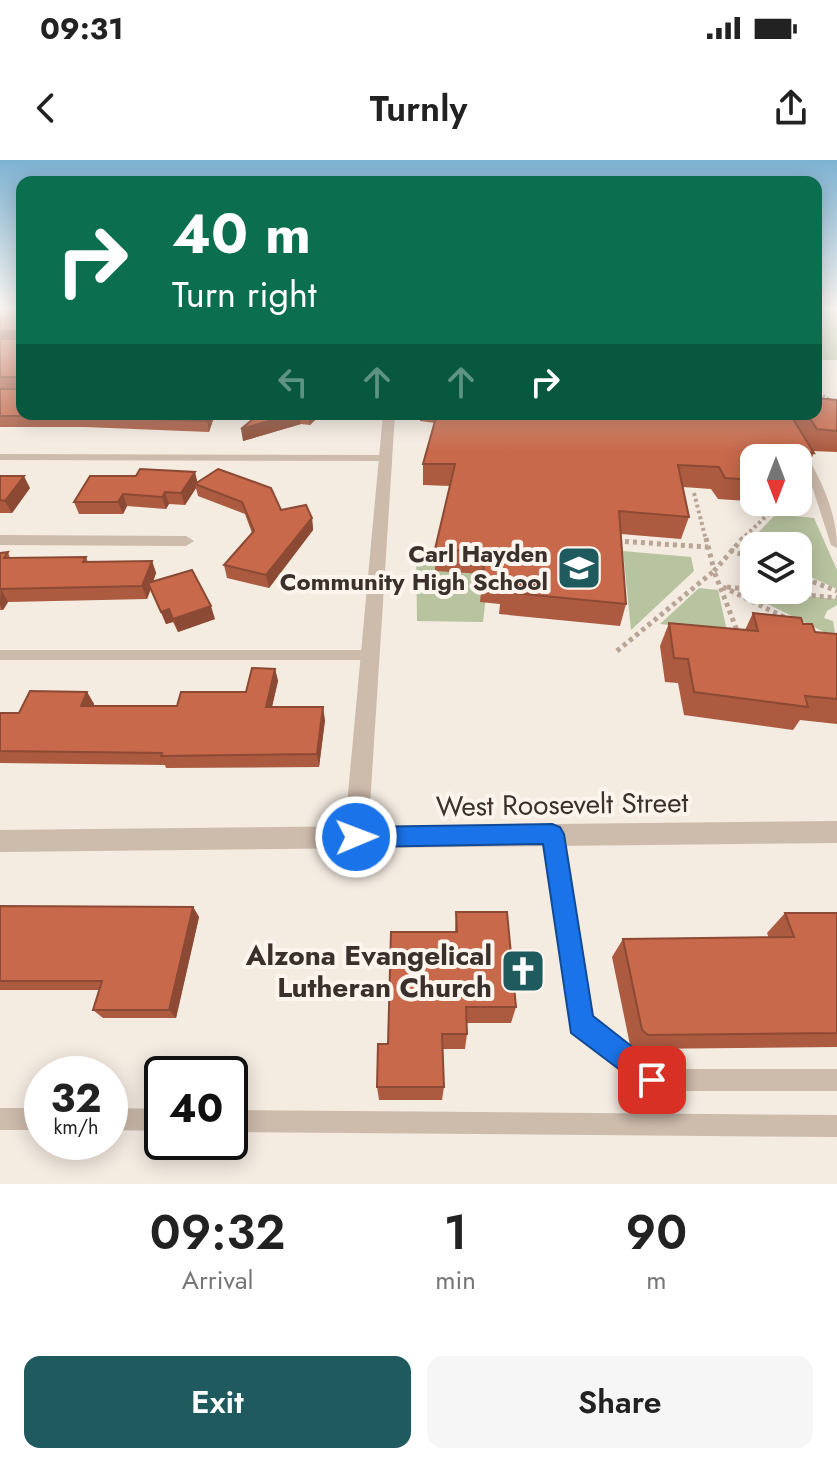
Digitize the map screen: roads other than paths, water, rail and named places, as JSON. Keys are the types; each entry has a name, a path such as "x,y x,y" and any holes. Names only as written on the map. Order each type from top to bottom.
{"street":[{"path":"356,837 389,420"},
{"path":"0,540 186,541"},
{"name":"West Roosevelt Street","path":"0,841 837,832"}],"lane":[{"path":"792,437 814,477 837,545"},
{"path":"0,457 386,458"},
{"path":"0,655 370,655"},
{"path":"552,834 581,1024 652,1080 837,1080"},
{"path":"0,1119 24,1119"},
{"path":"248,1121 837,1126"}],"place":[{"name":"Carl Hayden Community High School","path":"579,568"},
{"name":"Alzona Evangelical Lutheran Church","path":"523,971"}]}
